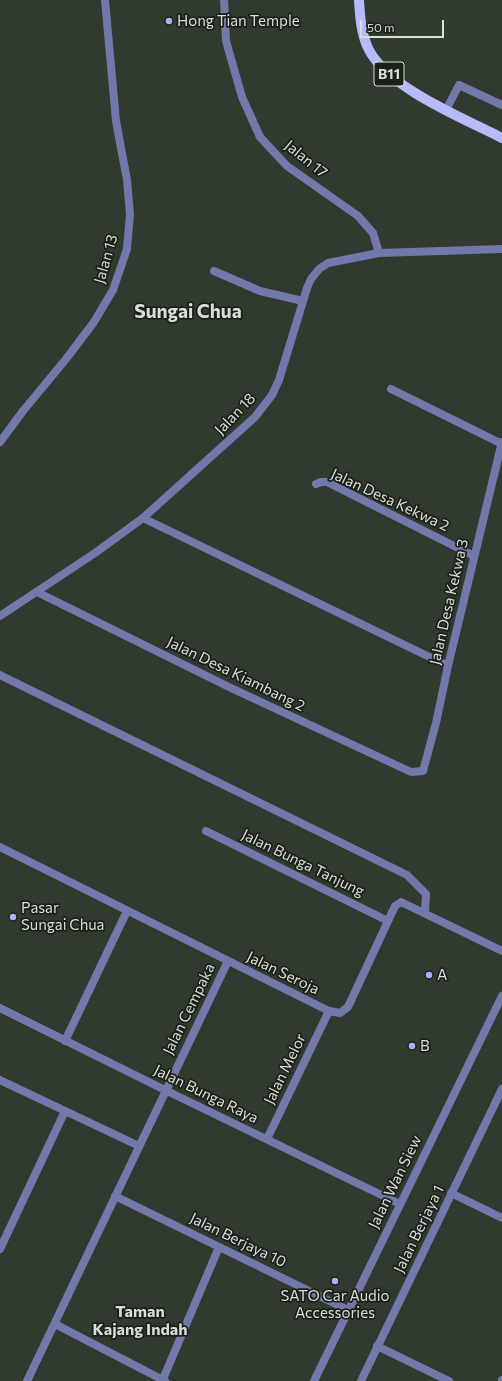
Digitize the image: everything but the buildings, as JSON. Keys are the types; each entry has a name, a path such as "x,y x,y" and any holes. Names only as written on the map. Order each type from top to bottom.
{"main road":[{"name":"B11","path":"359,0 363,33 367,47 381,67 409,89 446,110 502,138"}],"street":[{"name":"Jalan 13","path":"0,442 94,322 113,290 127,249 130,214 127,180 116,121 105,0"},
{"name":"Jalan 17","path":"224,0 226,41 242,97 260,137 287,166 358,216 373,233 379,253"},
{"path":"446,110 459,85 502,105"},
{"name":"Jalan 18","path":"0,616 143,518 255,417 272,395 279,380 303,301 311,279 319,269 328,263 379,253 502,249"},
{"path":"214,270 260,292 303,301"},
{"path":"391,389 502,443"},
{"name":"Jalan Desa Kekwa 3","path":"424,770 502,443"},
{"name":"Jalan Desa Kekwa 2","path":"316,484 326,482 474,556"},
{"path":"143,518 448,666"},
{"name":"Jalan Desa Kiambang 2","path":"37,592 231,688 411,772 421,772 424,770"},
{"path":"0,675 407,875 426,894 424,912"},
{"name":"Jalan Bunga Tanjung","path":"206,831 388,921"},
{"name":"Jalan Seroja","path":"0,847 329,1011 340,1013 348,1007 395,906 401,902 502,950"},
{"path":"65,1040 127,911"},
{"name":"Jalan Cempaka","path":"165,1090 228,961"},
{"name":"Jalan Wan Siew","path":"314,1381 502,996"},
{"name":"Jalan Bunga Raya","path":"0,1008 400,1204"},
{"name":"Jalan Melor","path":"267,1139 329,1011"},
{"path":"0,1080 139,1146"},
{"name":"Jalan Berjaya 1","path":"361,1381 502,1089"},
{"path":"28,1381 165,1090"},
{"path":"0,1249 64,1111"},
{"path":"451,1193 502,1218"},
{"name":"Jalan Berjaya 10","path":"115,1196 348,1310"},
{"path":"55,1324 164,1380 219,1247"},
{"path":"377,1346 449,1381"}],"place":[{"name":"Hong Tian Temple","path":"169,21"},
{"name":"Pasar Sungai Chua","path":"13,917"},
{"name":"A","path":"429,975"},
{"name":"B","path":"412,1046"},
{"name":"SATO Car Audio Accessories","path":"335,1281"}],"district":[{"name":"Sungai Chua","path":"188,312"},
{"name":"Taman Kajang Indah","path":"140,1321"}]}
